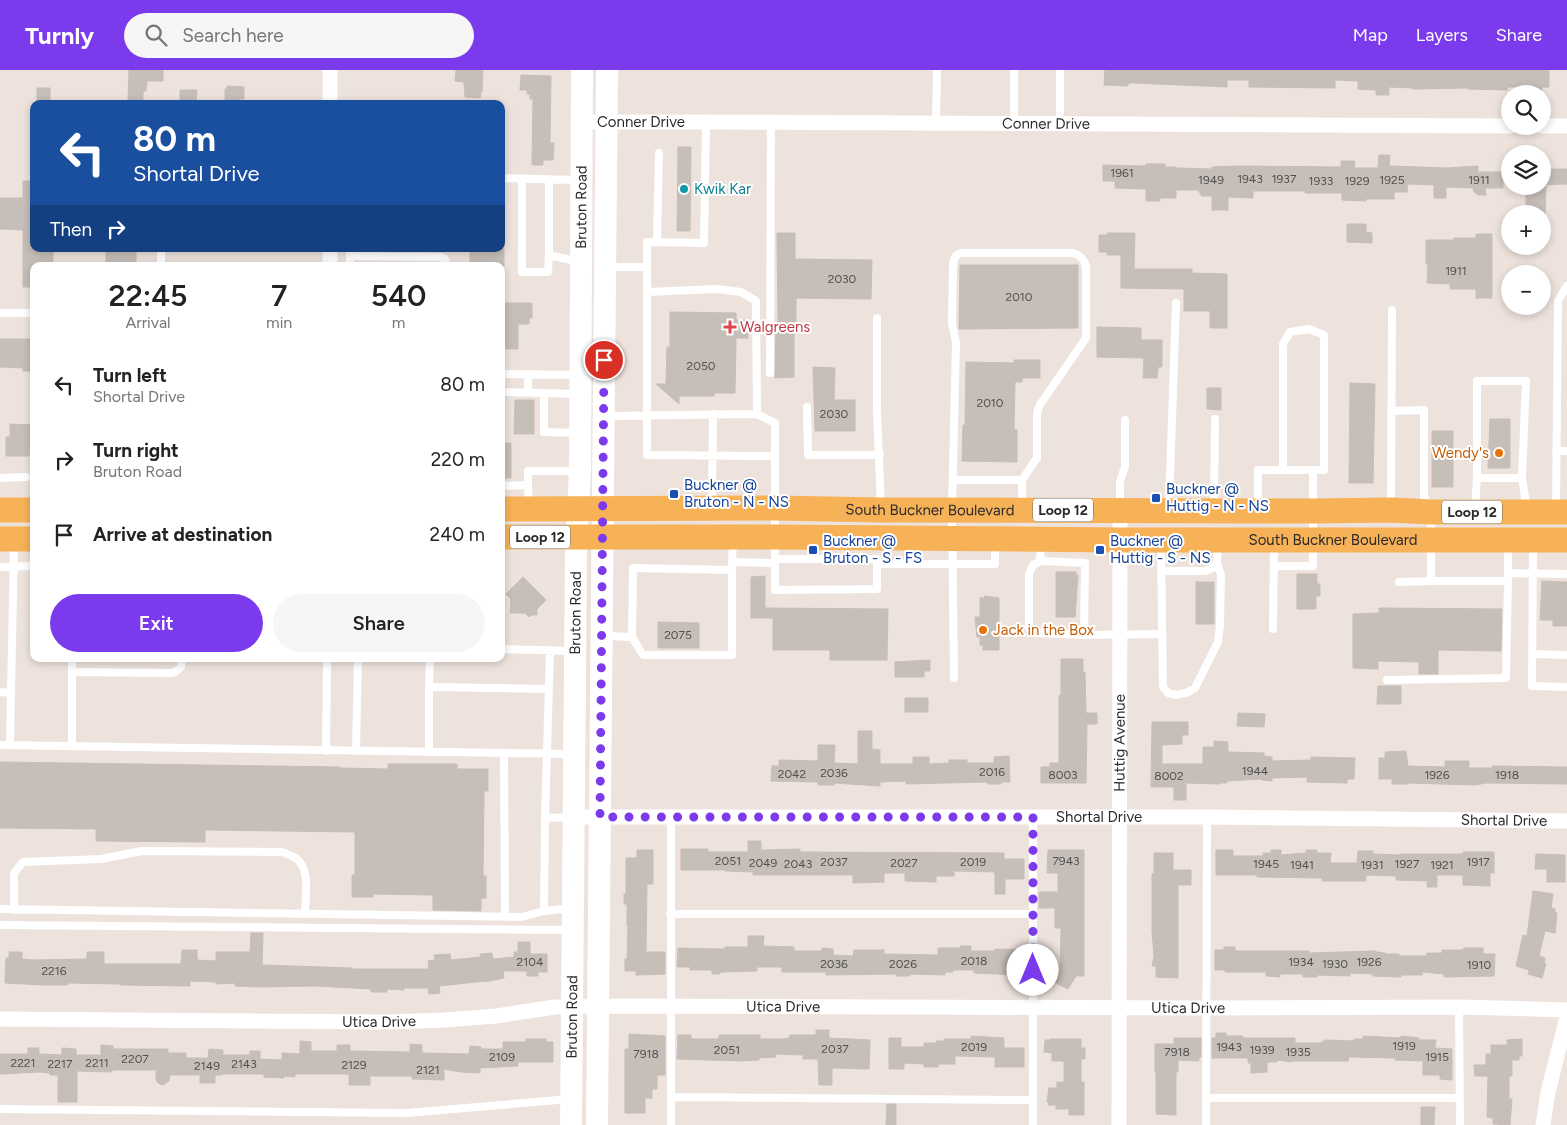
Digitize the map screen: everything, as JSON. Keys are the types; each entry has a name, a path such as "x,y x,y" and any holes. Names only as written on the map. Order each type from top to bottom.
{"main road":[{"name":"Bruton Road","path":"571,1125 576,552 578,536 591,508 604,416 594,265 581,180 582,70"},
{"name":"Bruton Road","path":"597,1125 603,536 591,508 580,471 580,433 581,384 607,122 607,70"},
{"name":"South Buckner Boulevard","path":"505,507 528,497 591,508 1561,512"},
{"path":"0,510 30,510"},
{"name":"South Buckner Boulevard","path":"505,537 603,536 733,557 775,553 877,552 952,539 995,539 1040,550 1076,550 1120,540 1161,540 1217,552 1274,540 1567,540"}],"street":[{"path":"330,70 330,100"},
{"name":"Conner Drive","path":"582,122 1501,126"},
{"path":"1551,126 1567,126"},
{"name":"Huttig Avenue","path":"1119,1125 1120,511"},
{"name":"Shortal Drive","path":"573,818 1207,817 1567,820"},
{"name":"Utica Drive","path":"0,1019 387,1022 445,1020 496,1016 555,1007 598,1006 1459,1007 1567,1010"},
{"path":"1543,1125 1548,1092 1567,1017"}],"lane":[{"path":"936,123 937,70"},
{"path":"1014,70 1014,123"},
{"path":"1060,70 1060,123"},
{"path":"706,122 704,243 647,242 647,455 775,456"},
{"path":"770,373 771,123"},
{"path":"657,242 659,153"},
{"path":"505,178 581,180"},
{"path":"522,178 522,272 548,272 549,179"},
{"path":"350,252 441,257 446,262"},
{"path":"954,678 952,510 956,342 952,324 954,258 956,254 1073,253 1083,259 1086,266 1086,338 1039,406 1037,414 1037,458 1022,480 1022,510"},
{"path":"549,255 594,265 647,266"},
{"path":"1561,512 1556,451 1558,301 1567,286"},
{"path":"647,292 717,289 741,292 756,301 757,414"},
{"path":"1169,511 1176,303"},
{"path":"1391,510 1392,310"},
{"path":"0,312 30,313"},
{"path":"877,318 877,411 881,510"},
{"path":"1258,511 1258,470 1283,470 1313,470 1324,470 1324,335 1309,329 1290,332 1283,344 1283,470"},
{"path":"505,374 528,374 581,384"},
{"path":"528,374 528,392"},
{"path":"1475,512 1477,381 1526,381 1522,478 1527,512"},
{"path":"505,392 544,393 581,384"},
{"path":"544,393 544,432 580,433"},
{"path":"807,406 808,455 880,455"},
{"path":"1391,410 1424,410 1424,496 1431,512 1431,580"},
{"path":"712,414 712,509"},
{"path":"604,416 757,414 775,423 775,590 877,589 877,552 953,564 995,564 995,539"},
{"path":"1214,511 1215,419"},
{"path":"1120,511 1120,482 1125,466 1125,420"},
{"path":"1556,451 1567,451"},
{"path":"505,488 528,497 528,470 580,471"},
{"path":"1274,566 1312,566 1313,470"},
{"path":"0,478 26,477"},
{"path":"1477,478 1522,478"},
{"path":"953,480 1022,480"},
{"path":"10,745 13,567 16,539"},
{"path":"1161,540 1163,687 1168,693 1176,695 1195,688 1216,649 1220,636 1221,575 1217,552"},
{"path":"1273,629 1274,540"},
{"path":"1386,680 1506,678 1508,540"},
{"path":"1532,540 1532,686 1567,687"},
{"path":"1040,550 1029,574 1030,631 1033,633 1084,636 1162,634"},
{"path":"1076,550 1086,566 1084,636"},
{"path":"1161,571 1205,571 1211,569 1217,552"},
{"path":"733,557 732,655 644,655 632,637 633,568 733,557"},
{"path":"0,567 30,566"},
{"path":"1399,582 1508,577 1532,574 1567,574"},
{"path":"602,636 632,637"},
{"path":"505,650 575,651"},
{"path":"544,911 550,650"},
{"path":"1532,654 1567,655"},
{"path":"72,662 72,746"},
{"path":"72,672 170,673 181,667 182,662"},
{"path":"326,751 327,662"},
{"path":"356,751 358,662"},
{"path":"429,752 430,662"},
{"path":"429,687 549,689"},
{"path":"0,692 11,693"},
{"path":"0,745 574,754"},
{"path":"504,753 505,916"},
{"path":"1033,817 1033,1125"},
{"path":"1206,1125 1207,817"},
{"path":"545,818 573,818"},
{"path":"671,818 671,1125"},
{"path":"14,910 14,873 23,862 101,859 142,851 282,852 297,860 303,867 306,883 304,913"},
{"path":"0,910 522,917 544,911 572,919"},
{"path":"670,914 1033,914"},
{"path":"0,925 572,919"},
{"path":"1459,1007 1460,1125"},
{"path":"672,1097 1034,1100"},
{"path":"1206,1098 1460,1098"},
{"path":"0,1109 407,1112 571,1099"}],"building":[{"path":"129,70 163,70 163,81 147,81 146,91 143,91 143,100 128,100"},
{"path":"456,70 483,70 480,98 465,97 464,82 455,81"},
{"path":"1105,70 1549,70 1549,85 1501,85 1501,90 1389,87 1389,95 1376,95 1376,90 1358,89 1358,81 1335,80 1335,88 1249,87 1249,80 1227,80 1227,87 1134,83 1128,83 1128,86 1104,85"},
{"path":"521,75 551,76 550,143 554,143 553,160 543,160 543,165 532,165 533,99 530,99 530,94 527,94 527,90 520,90"},
{"path":"227,86 244,87 244,99 225,100 225,89 227,89"},
{"path":"37,88 50,88 50,100 37,100"},
{"path":"180,90 197,90 196,100 180,100"},
{"name":"Kwik Kar","path":"678,147 691,147 690,231 677,231"},
{"path":"1379,155 1390,155 1389,166 1448,168 1478,166 1478,172 1501,172 1501,188 1485,188 1486,195 1478,195 1474,192 1473,188 1446,187 1446,198 1434,198 1434,185 1408,184 1407,192 1394,192 1394,199 1366,199 1366,201 1342,200 1342,193 1253,191 1253,198 1228,197 1228,210 1212,210 1212,196 1202,196 1198,190 1176,190 1176,198 1160,198 1160,201 1146,201 1146,189 1115,188 1115,181 1103,181 1103,165 1146,166 1146,164 1165,164 1165,167 1212,169 1212,167 1235,166 1341,167 1341,161 1355,161 1354,168 1378,168"},
{"path":"1551,169 1567,169 1567,184 1551,185"},
{"path":"23,181 30,181 30,252 53,252 53,262 30,262 30,287 23,287 23,230 0,229 0,198 23,198"},
{"path":"1526,195 1546,195 1545,205 1526,205"},
{"path":"1347,224 1366,224 1366,232 1372,233 1372,243 1347,242"},
{"path":"777,233 795,233 795,259 872,260 871,299 796,298 794,377 775,378 776,322 778,322"},
{"path":"1107,233 1135,233 1134,269 1192,269 1192,273 1227,274 1227,328 1210,328 1210,311 1184,311 1184,289 1121,288 1121,255 1107,255 1107,252 1099,252 1099,235 1107,235"},
{"path":"1476,234 1492,234 1492,298 1476,298 1476,289 1450,289 1450,284 1427,283 1426,240 1476,238"},
{"path":"106,252 136,252 136,262 106,262"},
{"path":"470,252 504,252 504,262 470,262"},
{"path":"960,265 1078,265 1078,328 959,329"},
{"path":"505,303 532,303 532,318 529,318 529,324 518,324 518,349 505,349"},
{"name":"Walgreens","path":"670,312 736,313 736,320 748,320 748,338 736,338 735,393 714,393 714,396 679,396 679,404 656,384 666,384 667,347 670,347"},
{"path":"1097,327 1141,328 1141,340 1162,340 1162,367 1158,367 1157,378 1143,378 1144,358 1097,357"},
{"path":"0,339 30,339 30,371 23,371 23,368 0,367"},
{"path":"1014,360 1040,360 1040,378 1022,378 1022,382 1015,382 1014,429 1017,430 1017,462 962,461 963,425 965,425 966,362 1014,363"},
{"path":"813,367 835,368 834,400 855,400 855,431 815,431"},
{"path":"1350,383 1375,384 1373,483 1349,483"},
{"path":"1207,388 1221,388 1221,410 1207,409"},
{"path":"515,400 534,400 534,434 514,434"},
{"name":"Wendy's","path":"1490,419 1510,419 1510,468 1488,468"},
{"path":"10,424 30,425 29,456 6,456 6,437 10,437"},
{"path":"1432,431 1453,431 1453,487 1432,487"},
{"path":"505,443 511,443 511,478 505,478"},
{"path":"1056,572 1076,572 1076,575 1078,575 1075,617 1056,617"},
{"path":"1297,574 1317,574 1317,584 1320,584 1320,596 1316,596 1316,609 1297,609"},
{"path":"765,576 765,608 888,609 887,660 830,660 830,650 773,650 773,618 751,618 751,577"},
{"path":"523,577 546,600 537,609 537,615 529,617 525,613 510,613 511,599 506,594"},
{"path":"1542,581 1567,582 1567,626 1553,626 1553,620 1540,620"},
{"path":"1196,582 1214,582 1214,624 1196,624"},
{"path":"985,596 999,598 999,650 983,650 983,645 980,645 980,637 977,637 975,617 980,617 980,598"},
{"path":"1379,608 1502,609 1501,651 1438,650 1438,674 1419,674 1419,662 1378,661 1378,669 1353,668 1353,614 1379,613"},
{"path":"658,622 699,623 699,648 658,648"},
{"path":"1061,659 1083,659 1086,713 1097,713 1097,724 1087,724 1086,783 1041,783 1041,767 1050,767 1050,763 1059,763"},
{"path":"930,660 930,671 924,671 924,677 895,677 895,662"},
{"path":"1378,686 1401,686 1401,704 1377,704"},
{"path":"905,698 928,698 928,712 905,712"},
{"path":"1238,713 1265,714 1264,727 1237,726"},
{"path":"1152,722 1188,722 1188,735 1182,735 1182,744 1162,745 1162,764 1203,764 1203,747 1214,747 1214,741 1228,742 1228,752 1264,753 1264,756 1272,757 1272,761 1311,760 1311,757 1355,758 1354,779 1347,779 1347,783 1307,782 1307,777 1272,778 1272,781 1261,779 1227,781 1227,783 1220,784 1186,783 1186,800 1174,800 1174,787 1151,787"},
{"path":"858,731 872,731 872,749 880,750 880,764 913,764 913,757 929,757 929,764 949,763 949,760 967,760 967,763 994,763 994,757 1009,756 1010,782 1001,782 1001,784 988,784 987,782 906,784 906,781 880,782 880,786 834,783 834,785 818,785 818,782 771,781 772,766 779,766 779,760 818,761 818,745 835,745 834,763 858,764"},
{"path":"1406,751 1408,766 1445,767 1445,761 1469,761 1469,768 1492,768 1492,766 1567,767 1567,784 1392,784 1392,779 1379,779 1379,758 1385,758 1385,752"},
{"path":"0,762 388,769 388,764 457,764 457,769 488,769 488,791 484,791 483,876 486,876 486,898 481,898 481,911 433,910 433,895 373,894 373,897 352,897 352,875 355,875 355,832 205,830 205,842 96,841 96,829 0,828"},
{"path":"748,841 761,841 761,850 800,849 800,852 1004,853 1004,859 1024,859 1024,879 1005,879 1005,894 995,894 995,872 954,871 954,876 936,876 936,882 905,881 905,873 884,873 884,882 853,883 853,875 753,875 753,872 725,870 681,870 681,849 708,849 708,852 748,852"},
{"path":"637,850 653,850 653,884 647,884 646,952 665,952 665,974 636,975 636,971 625,971 628,926 627,904 624,904 624,894 626,894 626,858 637,858"},
{"path":"1048,850 1084,850 1084,976 1076,976 1068,989 1054,982 1060,971 1061,928 1055,928 1055,908 1039,908 1039,892 1058,892 1058,873 1047,873"},
{"path":"1216,850 1233,850 1233,856 1263,856 1263,853 1271,853 1271,850 1281,850 1281,855 1306,853 1306,850 1317,850 1317,853 1331,853 1330,863 1357,863 1358,851 1373,851 1373,854 1400,855 1494,852 1494,873 1490,873 1490,886 1463,885 1463,875 1437,875 1437,887 1427,887 1427,881 1396,880 1396,876 1366,875 1366,881 1322,881 1322,878 1216,875"},
{"path":"1154,853 1173,853 1173,870 1191,870 1191,885 1178,885 1178,978 1156,977 1156,966 1152,966 1154,956 1152,874 1154,874"},
{"path":"1536,854 1565,855 1565,882 1547,882 1547,869 1535,869"},
{"path":"1533,891 1553,894 1551,908 1555,909 1555,913 1557,913 1555,933 1545,931 1539,956 1545,958 1544,963 1546,964 1542,978 1528,974 1529,970 1516,966 1523,935 1527,936"},
{"path":"251,933 263,933 262,965 352,969 429,969 428,961 435,960 434,955 450,954 451,960 481,957 480,954 492,953 493,959 514,957 514,952 518,952 518,942 530,942 530,954 547,954 547,972 538,972 538,976 527,976 527,971 503,971 504,978 485,982 439,986 440,993 429,994 428,988 387,989 387,992 371,992 371,989 316,986 235,986 235,983 216,984 216,982 190,981 190,986 5,983 6,958 9,958 9,952 22,952 22,959 33,960 87,959 87,952 104,952 104,964 181,964 182,950 197,950 197,960 216,961 216,952 250,952"},
{"path":"748,936 764,936 763,946 794,947 794,951 822,951 822,948 833,949 833,955 853,956 854,950 884,950 884,954 938,955 938,948 960,948 960,946 971,946 971,951 995,951 995,949 1026,950 1026,971 1017,971 1017,975 974,973 974,970 953,970 953,972 945,972 945,975 826,975 826,972 782,972 782,967 757,967 757,971 720,972 720,974 713,974 711,970 690,970 690,967 677,967 678,948 725,949 725,947 748,947"},
{"path":"1224,947 1235,947 1235,951 1309,951 1309,953 1376,951 1385,954 1399,954 1399,956 1426,956 1427,953 1442,953 1442,950 1483,948 1483,954 1495,954 1494,976 1444,977 1444,974 1422,972 1422,975 1401,975 1401,977 1350,973 1350,976 1317,975 1317,977 1303,977 1303,974 1280,974 1280,977 1266,976 1266,972 1225,972 1225,970 1215,970 1215,950 1224,950"},
{"path":"816,1030 829,1030 829,1038 870,1040 869,1069 832,1068 832,1085 819,1085 818,1059 803,1059 803,1055 776,1054 776,1057 742,1061 677,1059 678,1035 691,1035 691,1039 719,1039 719,1035 760,1035 760,1039 783,1039 789,1038 790,1035 816,1035"},
{"path":"1216,1033 1226,1033 1226,1036 1243,1036 1243,1038 1295,1038 1295,1043 1322,1043 1325,1040 1354,1041 1354,1039 1363,1039 1363,1036 1401,1038 1401,1036 1419,1038 1419,1040 1436,1040 1435,1048 1452,1049 1452,1080 1440,1079 1440,1075 1423,1075 1423,1061 1395,1060 1395,1058 1349,1057 1348,1061 1292,1062 1277,1060 1277,1062 1267,1062 1267,1072 1251,1073 1251,1063 1248,1063 1248,1058 1212,1058 1212,1038 1216,1038"},
{"path":"629,1034 665,1036 665,1075 657,1075 657,1089 652,1089 652,1098 645,1098 645,1113 625,1113 625,1049 629,1049"},
{"path":"971,1036 1004,1038 1004,1048 1024,1048 1024,1067 995,1067 995,1057 955,1056 955,1064 938,1064 938,1067 924,1067 924,1064 904,1063 904,1069 889,1069 889,1038 901,1038 901,1047 924,1047 924,1043 936,1043 936,1041 944,1041 944,1039 971,1039"},
{"path":"1174,1038 1201,1038 1201,1057 1199,1057 1199,1061 1178,1060 1178,1072 1176,1072 1176,1115 1156,1114 1155,1044 1174,1044"},
{"path":"526,1039 546,1039 546,1042 553,1042 553,1062 518,1062 518,1066 480,1068 480,1073 444,1069 444,1080 412,1079 412,1076 370,1076 370,1085 349,1085 349,1074 295,1074 295,1077 284,1076 284,1078 264,1077 264,1074 222,1074 215,1075 215,1083 200,1083 200,1075 170,1075 169,1081 163,1085 158,1083 156,1079 156,1070 77,1071 77,1102 58,1102 58,1075 40,1072 0,1074 0,1054 28,1054 28,1048 39,1048 39,1054 62,1055 62,1048 76,1049 76,1055 101,1055 101,1045 113,1046 113,1049 168,1049 168,1053 186,1053 186,1058 208,1058 209,1049 223,1050 223,1055 250,1055 250,1051 260,1051 260,1059 282,1060 282,1053 300,1054 300,1041 311,1042 311,1051 337,1051 337,1045 350,1045 350,1051 410,1052 410,1044 422,1045 422,1053 469,1054 470,1046 481,1047 481,1049 503,1049 503,1042 526,1042"},
{"path":"1081,1039 1081,1048 1085,1048 1085,1059 1081,1059 1081,1082 1084,1082 1084,1115 1069,1115 1069,1109 1056,1109 1056,1105 1048,1105 1049,1088 1057,1088 1057,1082 1064,1082 1064,1061 1052,1061 1052,1053 1044,1052 1045,1040"},
{"path":"1522,1039 1522,1056 1519,1056 1519,1060 1512,1060 1512,1076 1509,1076 1509,1099 1512,1099 1510,1125 1493,1124 1493,1118 1487,1117 1488,1076 1475,1076 1474,1065 1486,1065 1486,1054 1491,1054 1491,1045 1507,1045 1507,1040"},
{"path":"887,1104 896,1104 896,1125 886,1125"},
{"path":"1421,1107 1435,1107 1434,1125 1421,1125"}],"place":[{"name":"Kwik Kar","path":"684,189"},
{"name":"Walgreens","path":"730,327"},
{"name":"Wendy's","path":"1499,453"},
{"name":"Buckner @ Bruton - N - NS","path":"674,494"},
{"name":"Buckner @ Huttig - N - NS","path":"1156,498"},
{"name":"Buckner @ Bruton - S - FS","path":"813,550"},
{"name":"Buckner @ Huttig - S - NS","path":"1100,550"},
{"name":"Jack in the Box","path":"983,630"}],"route":[{"path":"604,360 600,817 1033,817 1033,970"}]}
